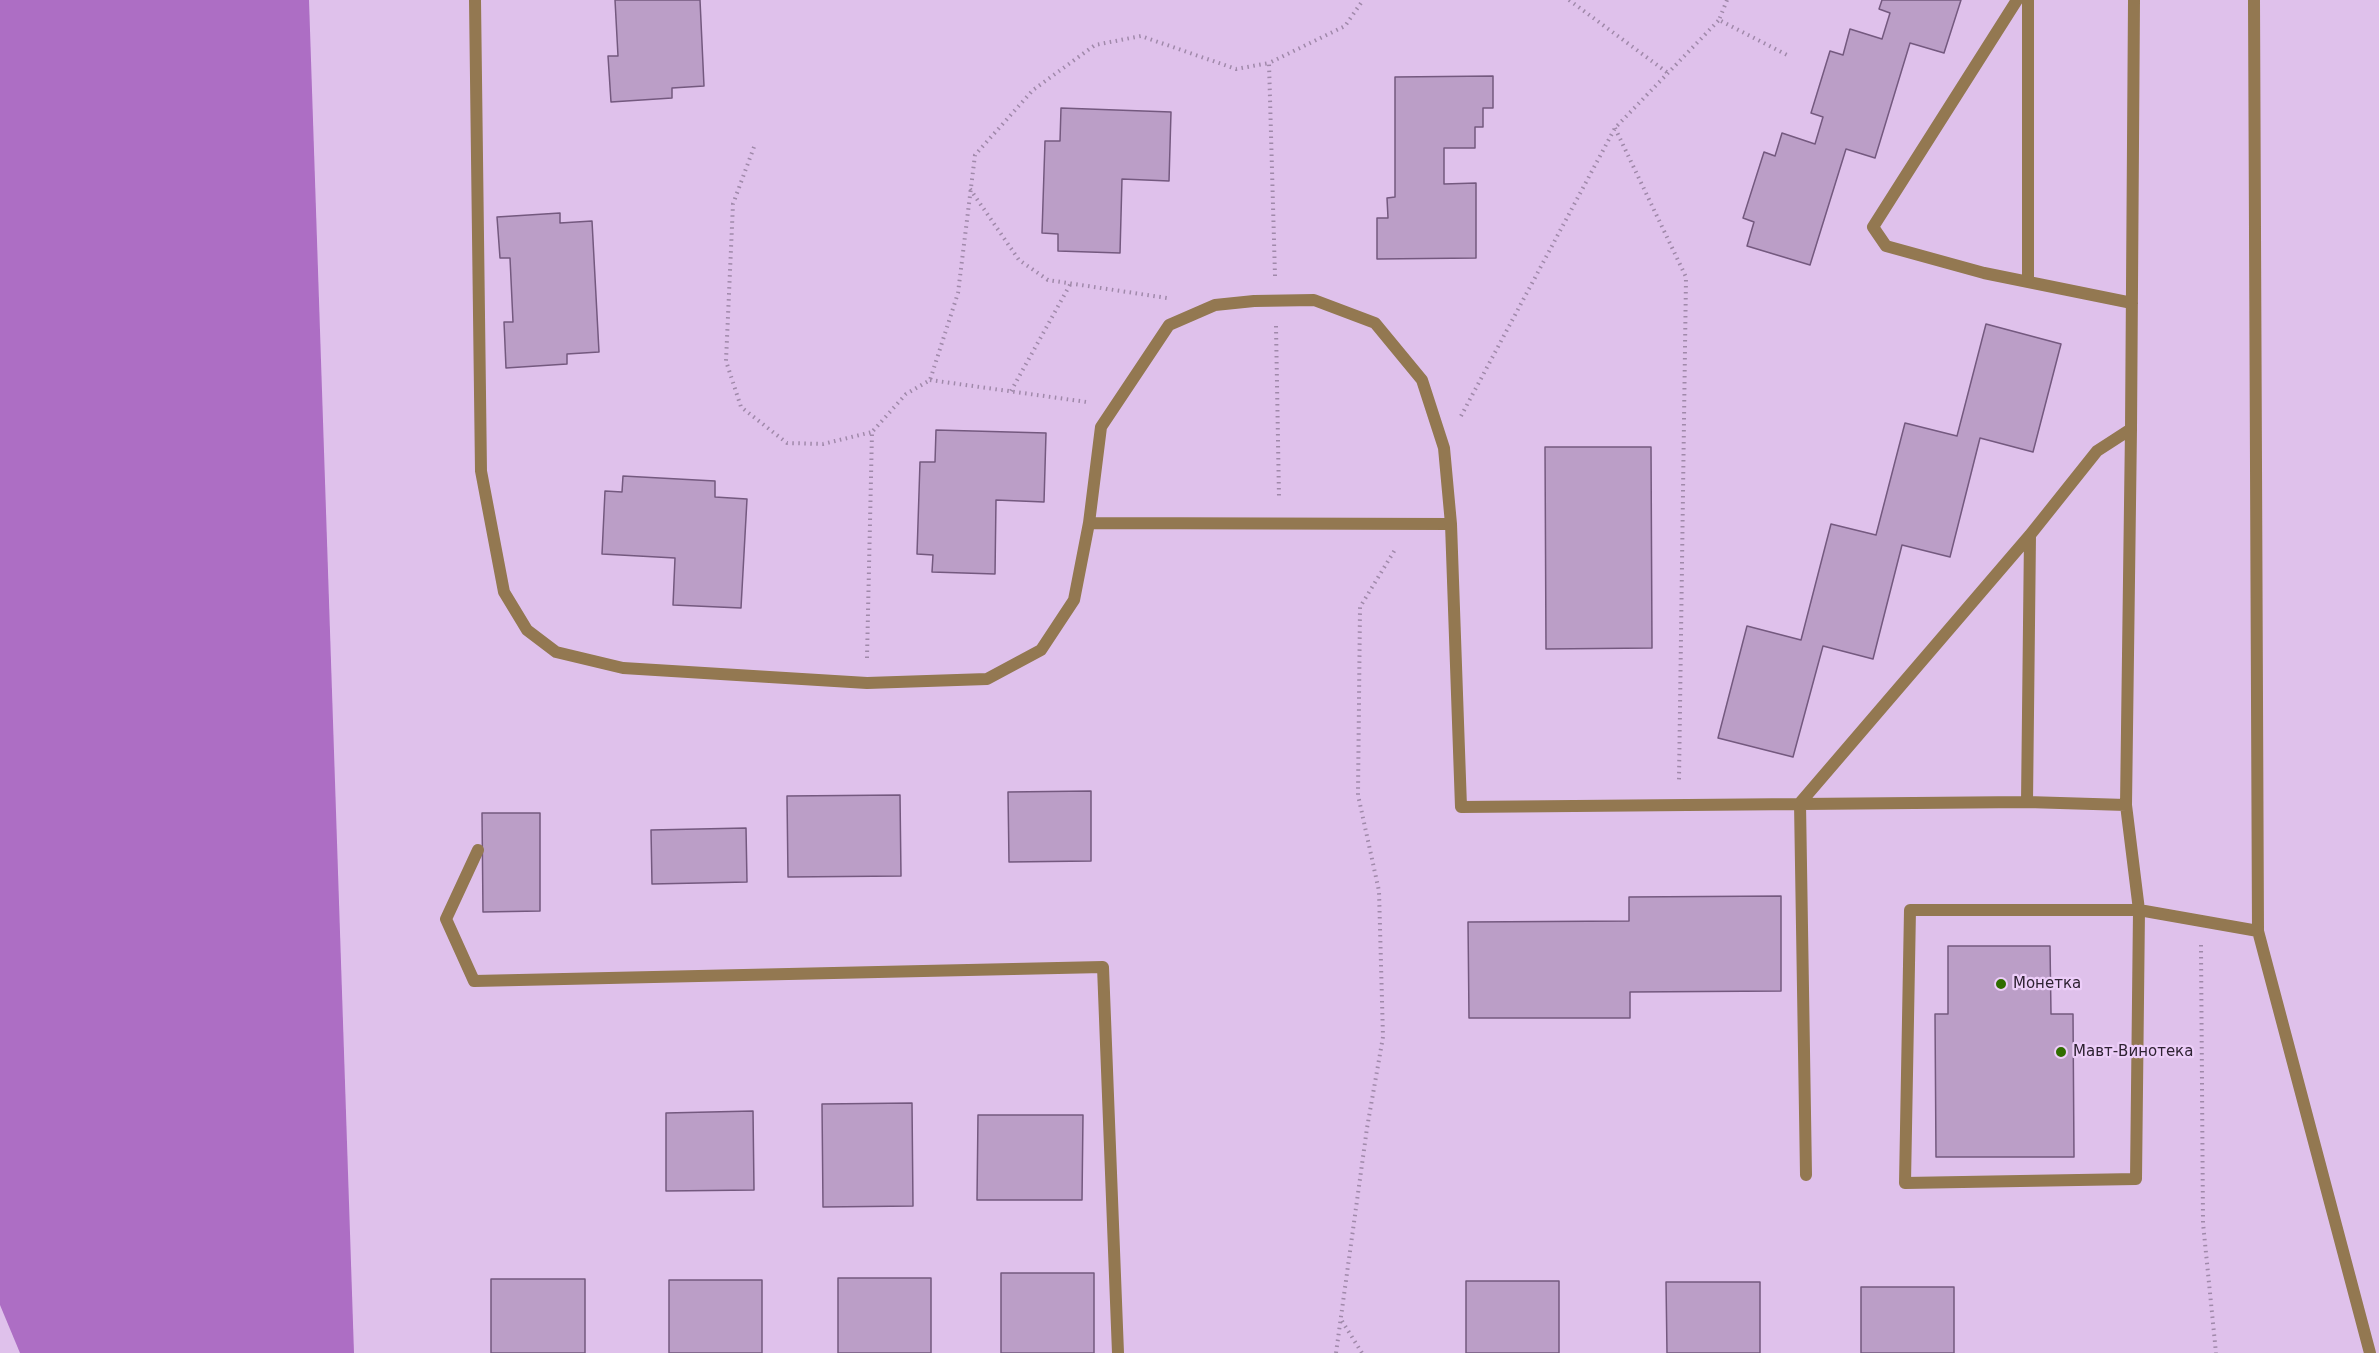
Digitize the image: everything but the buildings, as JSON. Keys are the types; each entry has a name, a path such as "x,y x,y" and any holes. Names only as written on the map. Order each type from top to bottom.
{"lane":[{"path":"475,0 481,471 504,592 527,630 556,652 623,668 867,683 987,679 1041,650 1074,600 1089,523 1101,427 1168,325 1215,305 1276,300 1314,300 1375,323 1422,380 1444,448 1451,524 1461,807 2027,802 2126,805"},
{"path":"2017,0 1873,227 1886,246 1984,273 2132,303"},
{"path":"2028,0 2028,282"},
{"path":"2134,0 2126,805 2139,910 2136,1179 1905,1183 1910,910 2139,910 2258,931"},
{"path":"2254,0 2258,931 2370,1353"},
{"path":"1806,1175 1800,803 2030,535 2097,451 2131,429"},
{"path":"1089,523 1451,524"},
{"path":"2027,802 2030,535"},
{"path":"478,850 446,919 474,981 1103,967 1118,1353"}],"path":[{"path":"930,380 958,293 975,155 1033,90 1095,45 1141,36 1236,69 1269,63 1345,26 1363,0"},
{"path":"1569,0 1668,73"},
{"path":"1444,448 1615,128 1719,20 1727,0"},
{"path":"1719,20 1787,55"},
{"path":"1269,63 1280,524"},
{"path":"1615,128 1686,277 1679,805"},
{"path":"754,147 733,204 726,361 741,407 787,443 823,444 872,432 906,394 930,380 1115,406"},
{"path":"970,189 1019,260 1048,280 1172,298"},
{"path":"1011,391 1071,283"},
{"path":"867,683 872,432"},
{"path":"1336,1353 1367,1128 1383,1037 1379,891 1358,795 1360,607 1410,524"},
{"path":"2200,921 2203,1223 2216,1353"},
{"path":"1341,1320 1362,1353"}],"shaded area":[{"path":"0,0 309,0 354,1353 20,1353 0,1305"}],"place":[{"name":"Монетка","path":"2001,984"},
{"name":"Мавт-Винотека","path":"2061,1052"}]}
